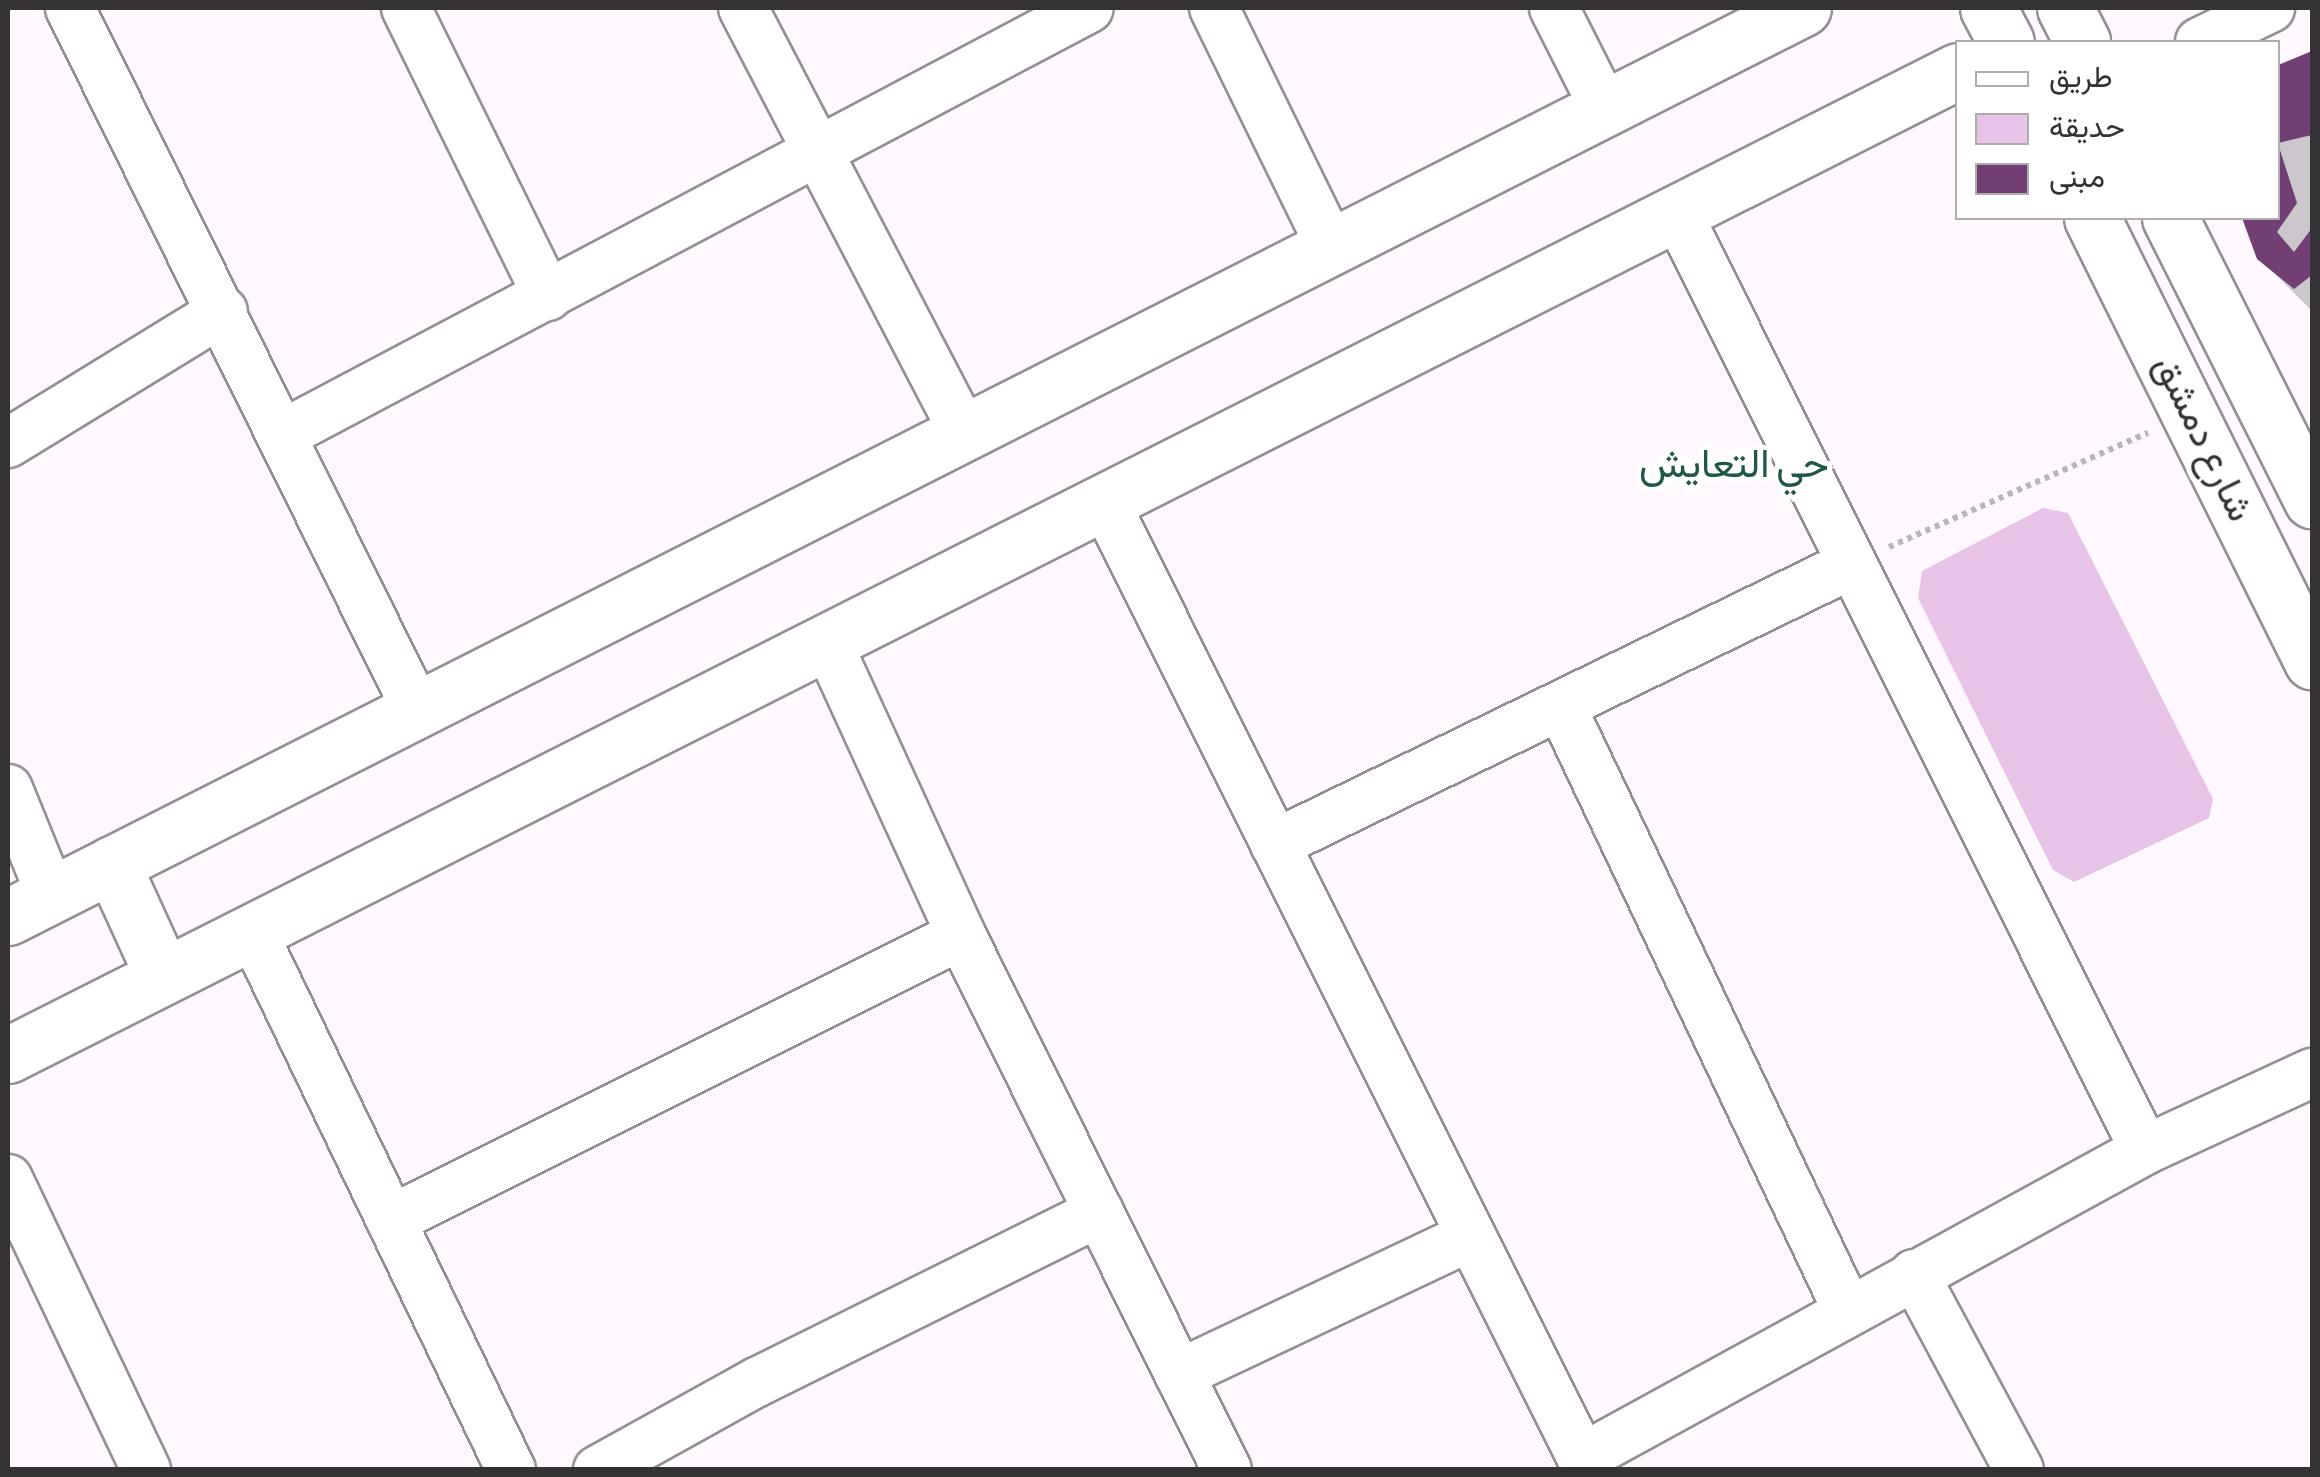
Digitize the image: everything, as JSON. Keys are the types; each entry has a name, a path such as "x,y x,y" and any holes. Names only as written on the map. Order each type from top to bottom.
{"street":[{"path":"70,8 285,434 415,706"},
{"path":"406,8 548,296"},
{"path":"743,8 964,433"},
{"path":"285,434 821,154 1089,8"},
{"path":"1214,8 1330,245"},
{"path":"1554,8 1604,108"},
{"path":"8,789 29,906 415,706 1803,8"},
{"path":"1988,8 2005,40"},
{"path":"2064,8 2081,40"},
{"path":"2204,40 2270,8"},
{"path":"8,1055 1955,73"},
{"path":"1677,213 2145,1150"},
{"name":"شارع دمشق","path":"2093,220 2312,661"},
{"name":"شارع دمشق","path":"2171,220 2312,500"},
{"path":"8,443 223,311"},
{"path":"2198,429 2269,414"},
{"path":"1104,501 1585,1464 1848,1309 2145,1150 2312,1074"},
{"path":"1276,844 1852,564"},
{"path":"826,642 961,934 1227,1470"},
{"path":"1561,706 1848,1309"},
{"path":"112,864 164,976"},
{"path":"252,931 511,1470"},
{"path":"391,1220 961,934"},
{"path":"8,1179 146,1470"},
{"path":"598,1470 757,1382 1099,1212"},
{"path":"1179,1374 1471,1236"},
{"path":"1914,1274 2018,1470"}],"path":[{"path":"1852,564 2198,429"}],"green space":[{"path":"2043,508 2068,513 2213,799 2209,818 2074,882 2053,870 1918,598 1922,571"}],"building":[{"path":"2312,51 2312,135 2280,143 2280,64"},
{"path":"2280,150 2297,203 2277,232 2294,252 2312,228 2312,275 2294,289 2257,259 2243,220 2280,220"}],"district":[{"name":"حي التعايش","path":"1734,465"}]}
